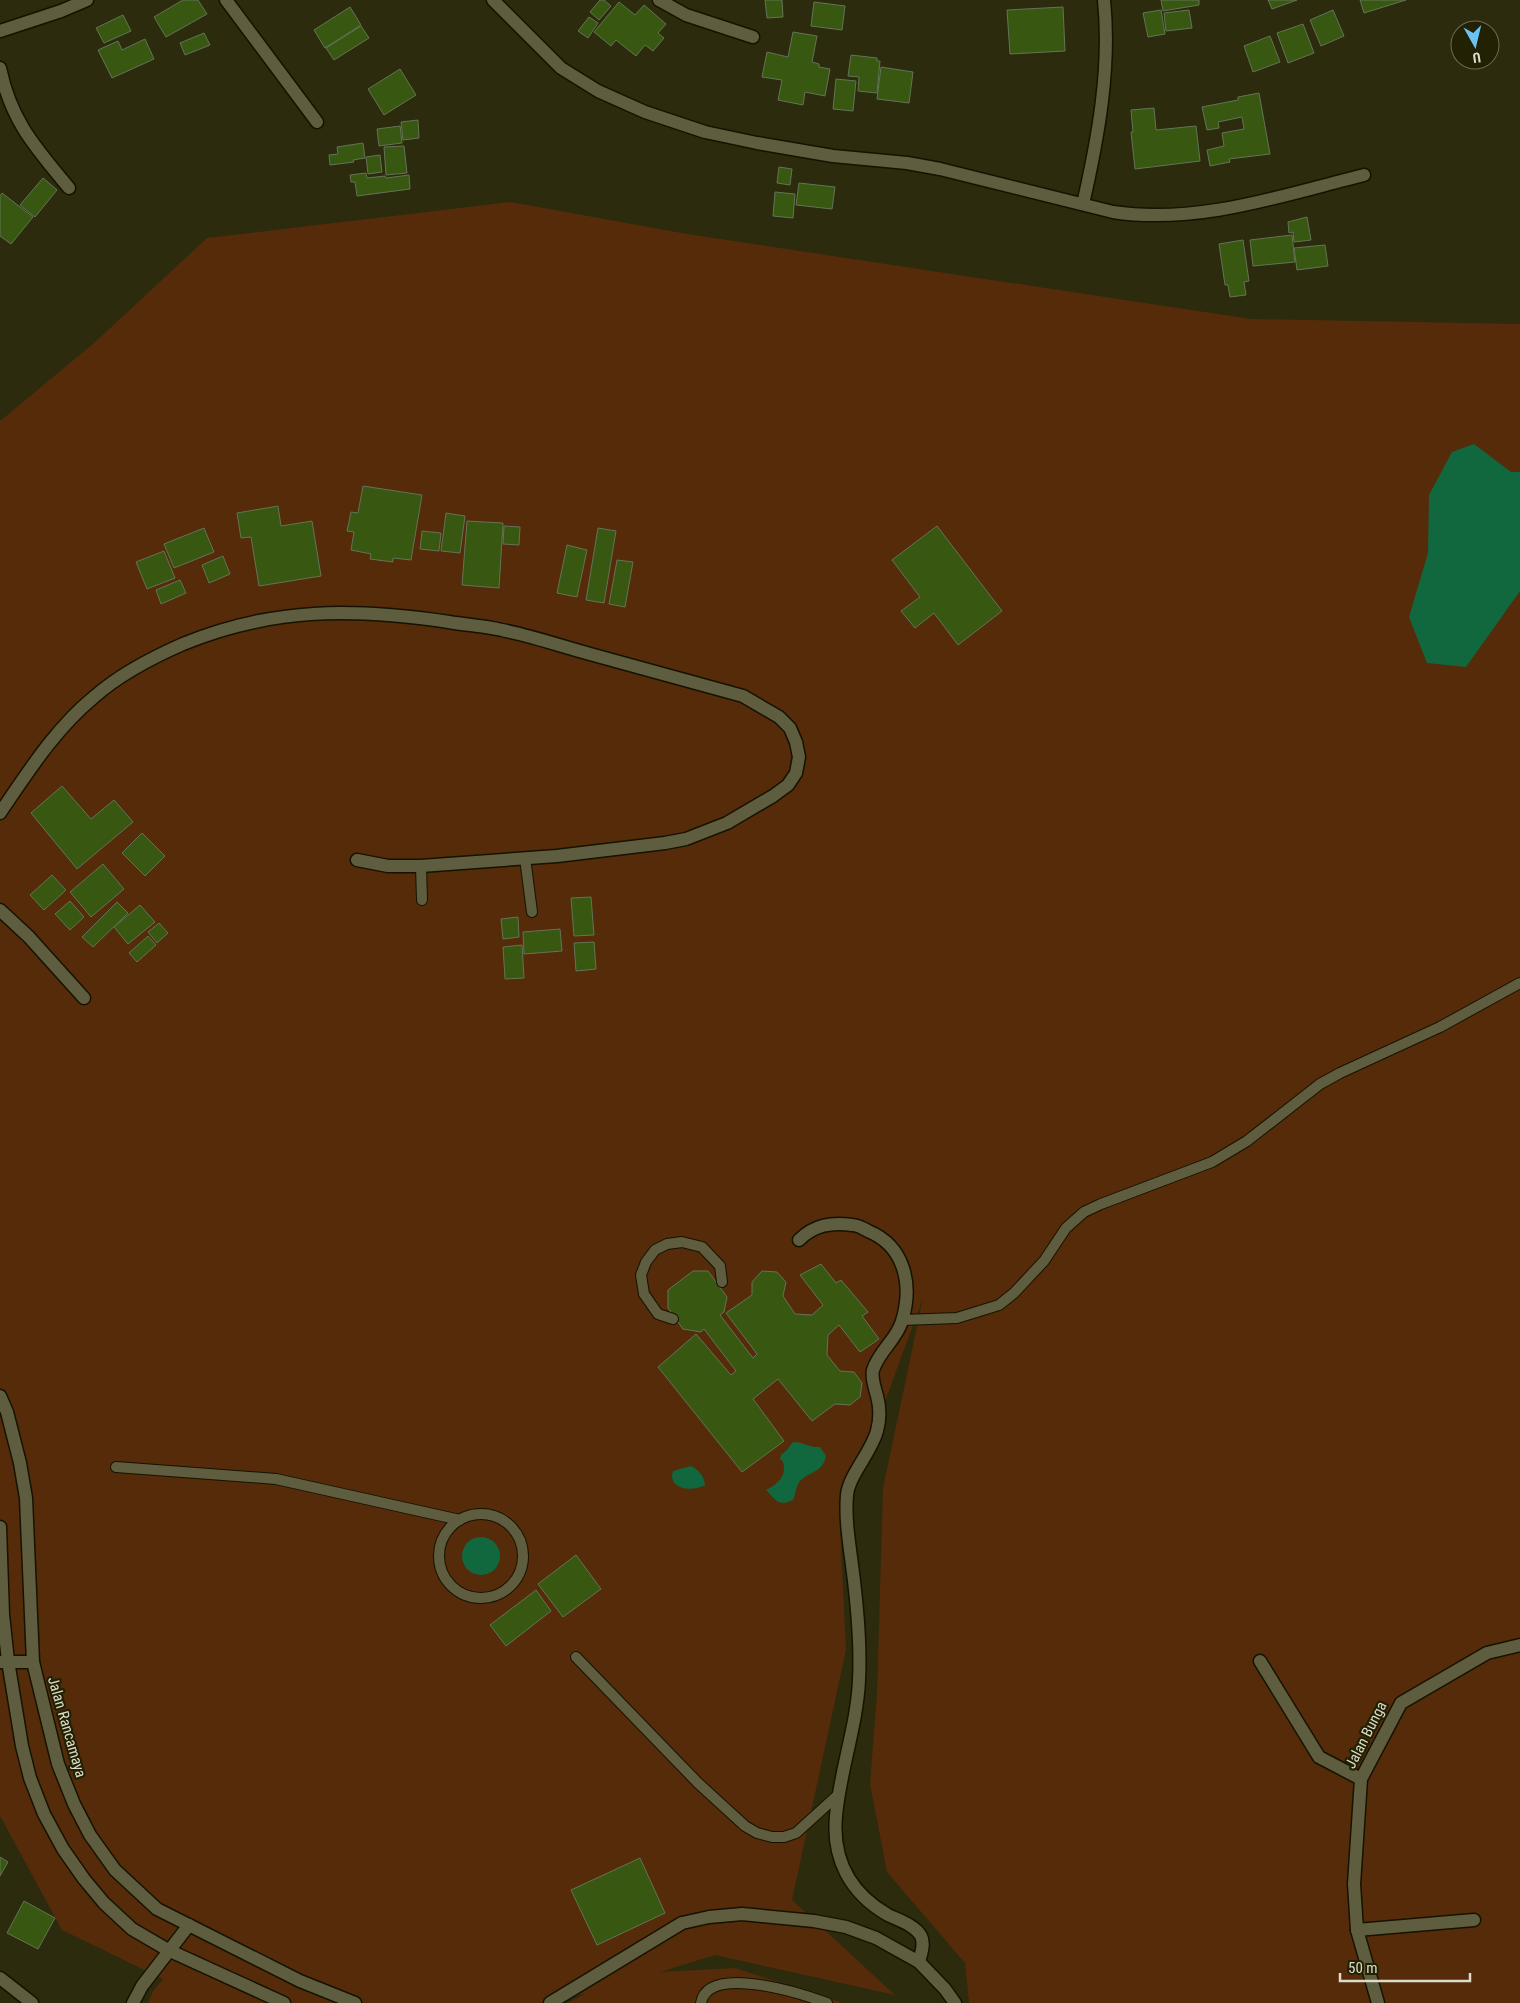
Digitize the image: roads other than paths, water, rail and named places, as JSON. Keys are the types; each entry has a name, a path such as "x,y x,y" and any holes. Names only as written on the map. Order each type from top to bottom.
{"street":[{"path":"0,31 61,11 87,0"},
{"path":"226,0 317,122"},
{"path":"493,0 561,68 618,102 705,132 757,143 833,156 940,168 1139,216 1191,214 1257,201 1364,175"},
{"path":"659,0 686,15 753,37"},
{"path":"1083,204 1092,167 1103,87 1107,41 1104,0"},
{"path":"0,68 16,119 35,148 69,188"},
{"path":"0,813 42,752 66,724 94,697 120,678 148,660 201,637 236,626 293,615 355,612 402,615 502,630 743,696 779,717 790,728 796,742 798,750 796,773 788,785 727,823 686,839 665,843 525,858 421,866 388,866 357,860"},
{"path":"0,910 29,937 84,998"},
{"path":"799,1240 807,1232 832,1223 856,1225 875,1234 892,1247 905,1269 906,1287 902,1320 895,1337 883,1351 873,1372 879,1416 877,1431 871,1448 848,1488 847,1522 858,1617 859,1681 853,1722 838,1794 836,1818 838,1858 852,1884 860,1894 886,1914 916,1930 922,1937 923,1947 919,1962"},
{"name":"Jalan Rancamaya","path":"0,1396 7,1412 20,1463 26,1498 33,1662 58,1764 74,1804 90,1835 115,1870 157,1909 300,1982 355,2003"},
{"path":"0,1527 4,1662 30,1778 44,1814 63,1849 104,1903 132,1928 168,1950 284,2003"},
{"name":"Jalan Bunga","path":"1378,2003 1357,1930 1354,1884 1361,1780 1401,1703 1487,1653 1520,1645"},
{"path":"1260,1661 1319,1757 1361,1780"},
{"path":"4,1662 33,1662"},
{"path":"550,2003 682,1923 709,1917 742,1914 814,1920 846,1927 876,1938 919,1962 956,2003"},
{"path":"1357,1930 1474,1920"},
{"path":"133,2003 142,1986 189,1925"},
{"path":"0,1978 32,2003"}],"lane":[{"path":"525,858 532,912"},
{"path":"421,866 422,900"},
{"path":"902,1320 957,1318 999,1305 1014,1293 1044,1261 1066,1228 1084,1212 1212,1162 1246,1141 1320,1084 1440,1027 1520,983"},
{"path":"673,1319 658,1314 644,1294 642,1275 646,1262 655,1250 667,1244 682,1242 702,1247 720,1266 722,1282"},
{"path":"116,1467 276,1479 460,1520 473,1515 499,1518 510,1526 518,1536 523,1555 520,1574 512,1585 500,1594 486,1598 472,1597 459,1592 448,1582 441,1570 439,1556 442,1542 449,1529 460,1520"},
{"path":"576,1658 698,1783 745,1826 757,1833 772,1837 796,1833 838,1794"},
{"path":"701,2003 702,1997 710,1988 733,1982 748,1983 809,1996 827,2003"}]}
